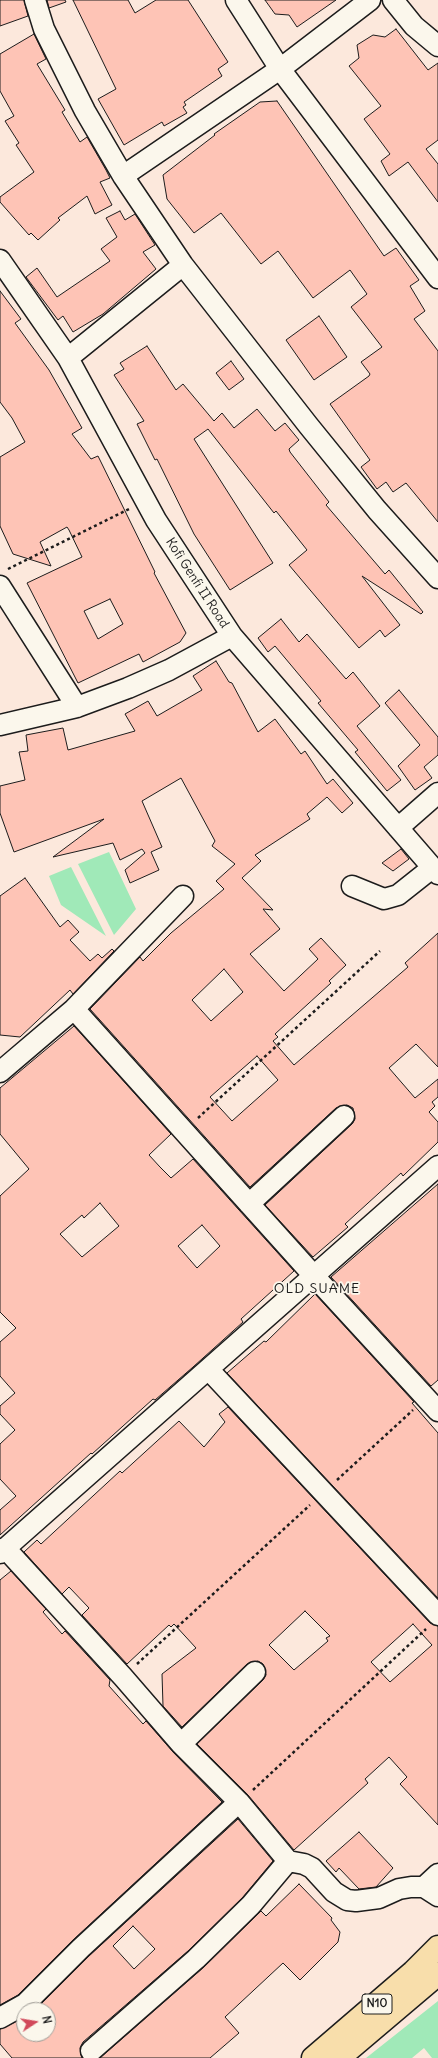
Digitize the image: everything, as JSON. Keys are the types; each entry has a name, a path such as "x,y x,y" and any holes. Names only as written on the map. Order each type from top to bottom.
{"highway":[{"name":"N10","path":"313,2058 413,1972 438,1948"},
{"name":"N10","path":"339,2058 438,1974"}],"street":[{"path":"34,0 44,29 85,111 123,176 183,264 308,425 377,510 438,578"},
{"path":"236,0 280,69 438,278"},
{"path":"123,176 280,69 370,0"},
{"path":"393,0 414,26 438,46"},
{"name":"Kofi Genfi II Road","path":"0,260 68,358 156,520 232,636 435,871"},
{"path":"68,358 183,264"},
{"path":"3,578 77,707"},
{"path":"0,725 77,707 169,670 232,636"},
{"path":"398,828 438,793"},
{"path":"352,886 384,900 398,895 435,871"},
{"path":"0,1072 74,1009 184,896"},
{"path":"74,1009 314,1276 432,1404"},
{"path":"250,1204 344,1116"},
{"path":"433,1886 399,1889 380,1898 356,1901 347,1900 334,1892 312,1868 304,1864 288,1861 239,1802 181,1744 123,1677 2,1551 209,1370 438,1166"},
{"path":"209,1370 323,1493 432,1622"},
{"path":"181,1744 255,1672"},
{"path":"0,2018 25,2004 82,1948 239,1802"},
{"path":"91,2051 196,1959 251,1905 288,1861"}],"path":[{"path":"3,578 146,501"},
{"path":"184,1131 380,951"},
{"path":"123,1677 323,1493 432,1404"},
{"path":"239,1802 432,1622"}],"green space":[{"path":"109,852 136,909 114,935 78,864"},
{"path":"71,867 106,936 61,905 49,876"},
{"path":"438,2001 438,2058 432,2058 424,2048 412,2058 366,2058"}],"building":[{"path":"0,0 24,0 28,16 0,26"},
{"path":"47,0 65,0 66,2 49,8"},
{"path":"73,0 128,0 135,13 156,0 188,0 228,62 218,69 222,76 184,102 186,105 183,107 187,113 164,126 162,122 124,145 98,99 116,89"},
{"path":"265,0 336,0 297,27 289,15 275,14"},
{"path":"396,29 428,70 438,63 438,140 426,149 438,164 438,202 408,162 389,176 381,161 390,154 364,119 381,106 349,66 359,58 357,45 373,35 385,37"},
{"path":"34,34 46,59 37,64 65,110 62,112 80,142 87,137 106,170 110,178 100,182 112,205 95,214 87,196 58,218 60,220 38,240 31,233 29,235 0,202 0,197 34,172 16,145 19,143 5,121 14,116 0,91 0,54"},
{"path":"277,101 384,256 396,248 419,280 410,286 425,311 414,319 438,351 438,522 406,483 393,492 386,482 377,489 361,467 370,460 330,404 369,376 370,374 361,362 382,347 351,307 367,294 350,270 313,298 278,251 261,264 221,213 194,233 167,199 163,175 215,135 214,134 260,102"},
{"path":"120,211 125,220 135,214 155,245 143,252 156,269 103,314 73,332 63,316 58,320 26,277 37,268 57,297 110,261 101,249 117,237 106,218"},
{"path":"0,291 21,319 15,323 49,370 82,428 72,434 91,459 98,456 155,572 154,573 186,633 180,642 143,662 139,654 78,683 27,583 82,557 67,527 40,542 51,566 13,554 0,526 0,457 25,442 12,418 0,402","holes":["110,599 123,624 98,639 84,611"]},
{"path":"319,316 347,357 314,380 286,340"},
{"path":"147,346 176,390 183,384 214,421 222,413 234,428 257,409 275,431 285,423 299,440 289,449 290,452 329,502 326,505 385,574 389,570 423,612 421,614 362,576 400,625 385,637 380,630 359,648 289,565 307,550 276,511 274,513 208,429 194,439 273,563 230,590 194,534 157,459 155,460 137,424 144,421 114,375 124,369 120,363"},
{"path":"231,361 244,379 229,390 216,373"},
{"path":"281,619 299,642 307,634 346,679 353,672 380,706 357,726 401,780 387,791 355,752 358,750 318,703 321,701 275,646 268,652 258,638"},
{"path":"216,661 229,682 232,683 258,732 275,719 301,754 305,751 327,784 333,779 353,803 342,813 327,797 307,814 310,819 255,855 261,861 242,878 273,910 263,909 280,929 250,954 284,991 318,959 309,949 321,938 346,965 329,981 331,983 275,1034 278,1037 273,1041 294,1065 408,967 405,963 438,933 438,1067 416,1044 389,1068 415,1098 438,1079 438,1097 432,1102 435,1106 429,1112 438,1122 438,1142 403,1176 401,1173 345,1224 348,1227 313,1257 265,1205 352,1124 355,1119 353,1108 347,1105 336,1108 250,1187 90,1009 140,957 143,961 171,933 224,889 216,881 235,864 212,846 215,841 181,778 142,801 162,847 151,852 159,870 130,883 125,870 145,853 142,849 120,860 113,843 53,857 104,819 14,852 0,813 0,786 25,780 19,752 28,751 26,735 63,728 68,750 135,731 125,714 148,701 157,716 202,690 193,676","holes":["224,969 243,992 211,1021 192,1000","257,1056 278,1080 232,1121 210,1097"]},
{"path":"399,690 438,737 438,755 424,767 432,778 415,790 398,766 420,745 385,703"},
{"path":"401,849 409,859 393,871 382,863"},
{"path":"25,878 60,927 68,920 79,932 70,940 90,961 98,954 102,958 112,949 114,951 73,994 70,990 20,1037 0,1035 0,896"},
{"path":"74,1026 171,1134 149,1155 171,1178 193,1159 294,1271 241,1319 243,1322 193,1367 155,1400 153,1399 0,1535 0,1510 16,1496 0,1479 0,1444 15,1430 0,1414 0,1406 15,1393 0,1376 0,1342 16,1328 0,1312 0,1196 29,1169 0,1134 0,1088","holes":["100,1203 119,1226 82,1257 60,1234 82,1215 84,1218","202,1225 220,1246 197,1268 178,1246"]},
{"path":"438,1184 438,1380 431,1386 331,1277"},
{"path":"315,1294 414,1402 412,1403 438,1433 438,1598 227,1373 264,1341 266,1342"},
{"path":"228,1407 430,1623 438,1626 438,1825 400,1784 407,1777 389,1757 365,1779 368,1783 294,1850 248,1795 197,1744 263,1680 266,1675 263,1664 258,1661 247,1664 182,1727 163,1706 162,1674 196,1648 174,1624 171,1627 169,1625 127,1664 82,1615 89,1608 69,1587 62,1594 24,1552 37,1540 41,1544 120,1471 122,1473 179,1421 204,1447 225,1422 219,1414","holes":["305,1611 330,1636 326,1638 328,1641 294,1670 269,1645","413,1624 432,1645 390,1682 371,1662"]},
{"path":"11,1571 46,1609 43,1612 62,1634 65,1631 110,1680 109,1686 143,1724 146,1721 173,1752 222,1802 73,1940 18,1995 0,2005 0,1580"},
{"path":"238,1819 273,1861 243,1897 188,1951 83,2042 80,2048 82,2058 12,2058 0,2044 0,2029 16,2022 16,2042 56,2042 56,2002 43,2002 89,1956","holes":["133,1926 155,1949 134,1969 113,1946"]},
{"path":"359,1832 393,1868 376,1887 359,1889 339,1868 336,1872 326,1861"},
{"path":"299,1884 332,1918 331,1920 340,1932 338,1942 300,1980 283,1963 225,2017 239,2033 210,2058 100,2058 204,1967 261,1911 266,1916"}],"district":[{"name":"OLD SUAME","path":"317,1289"}]}
